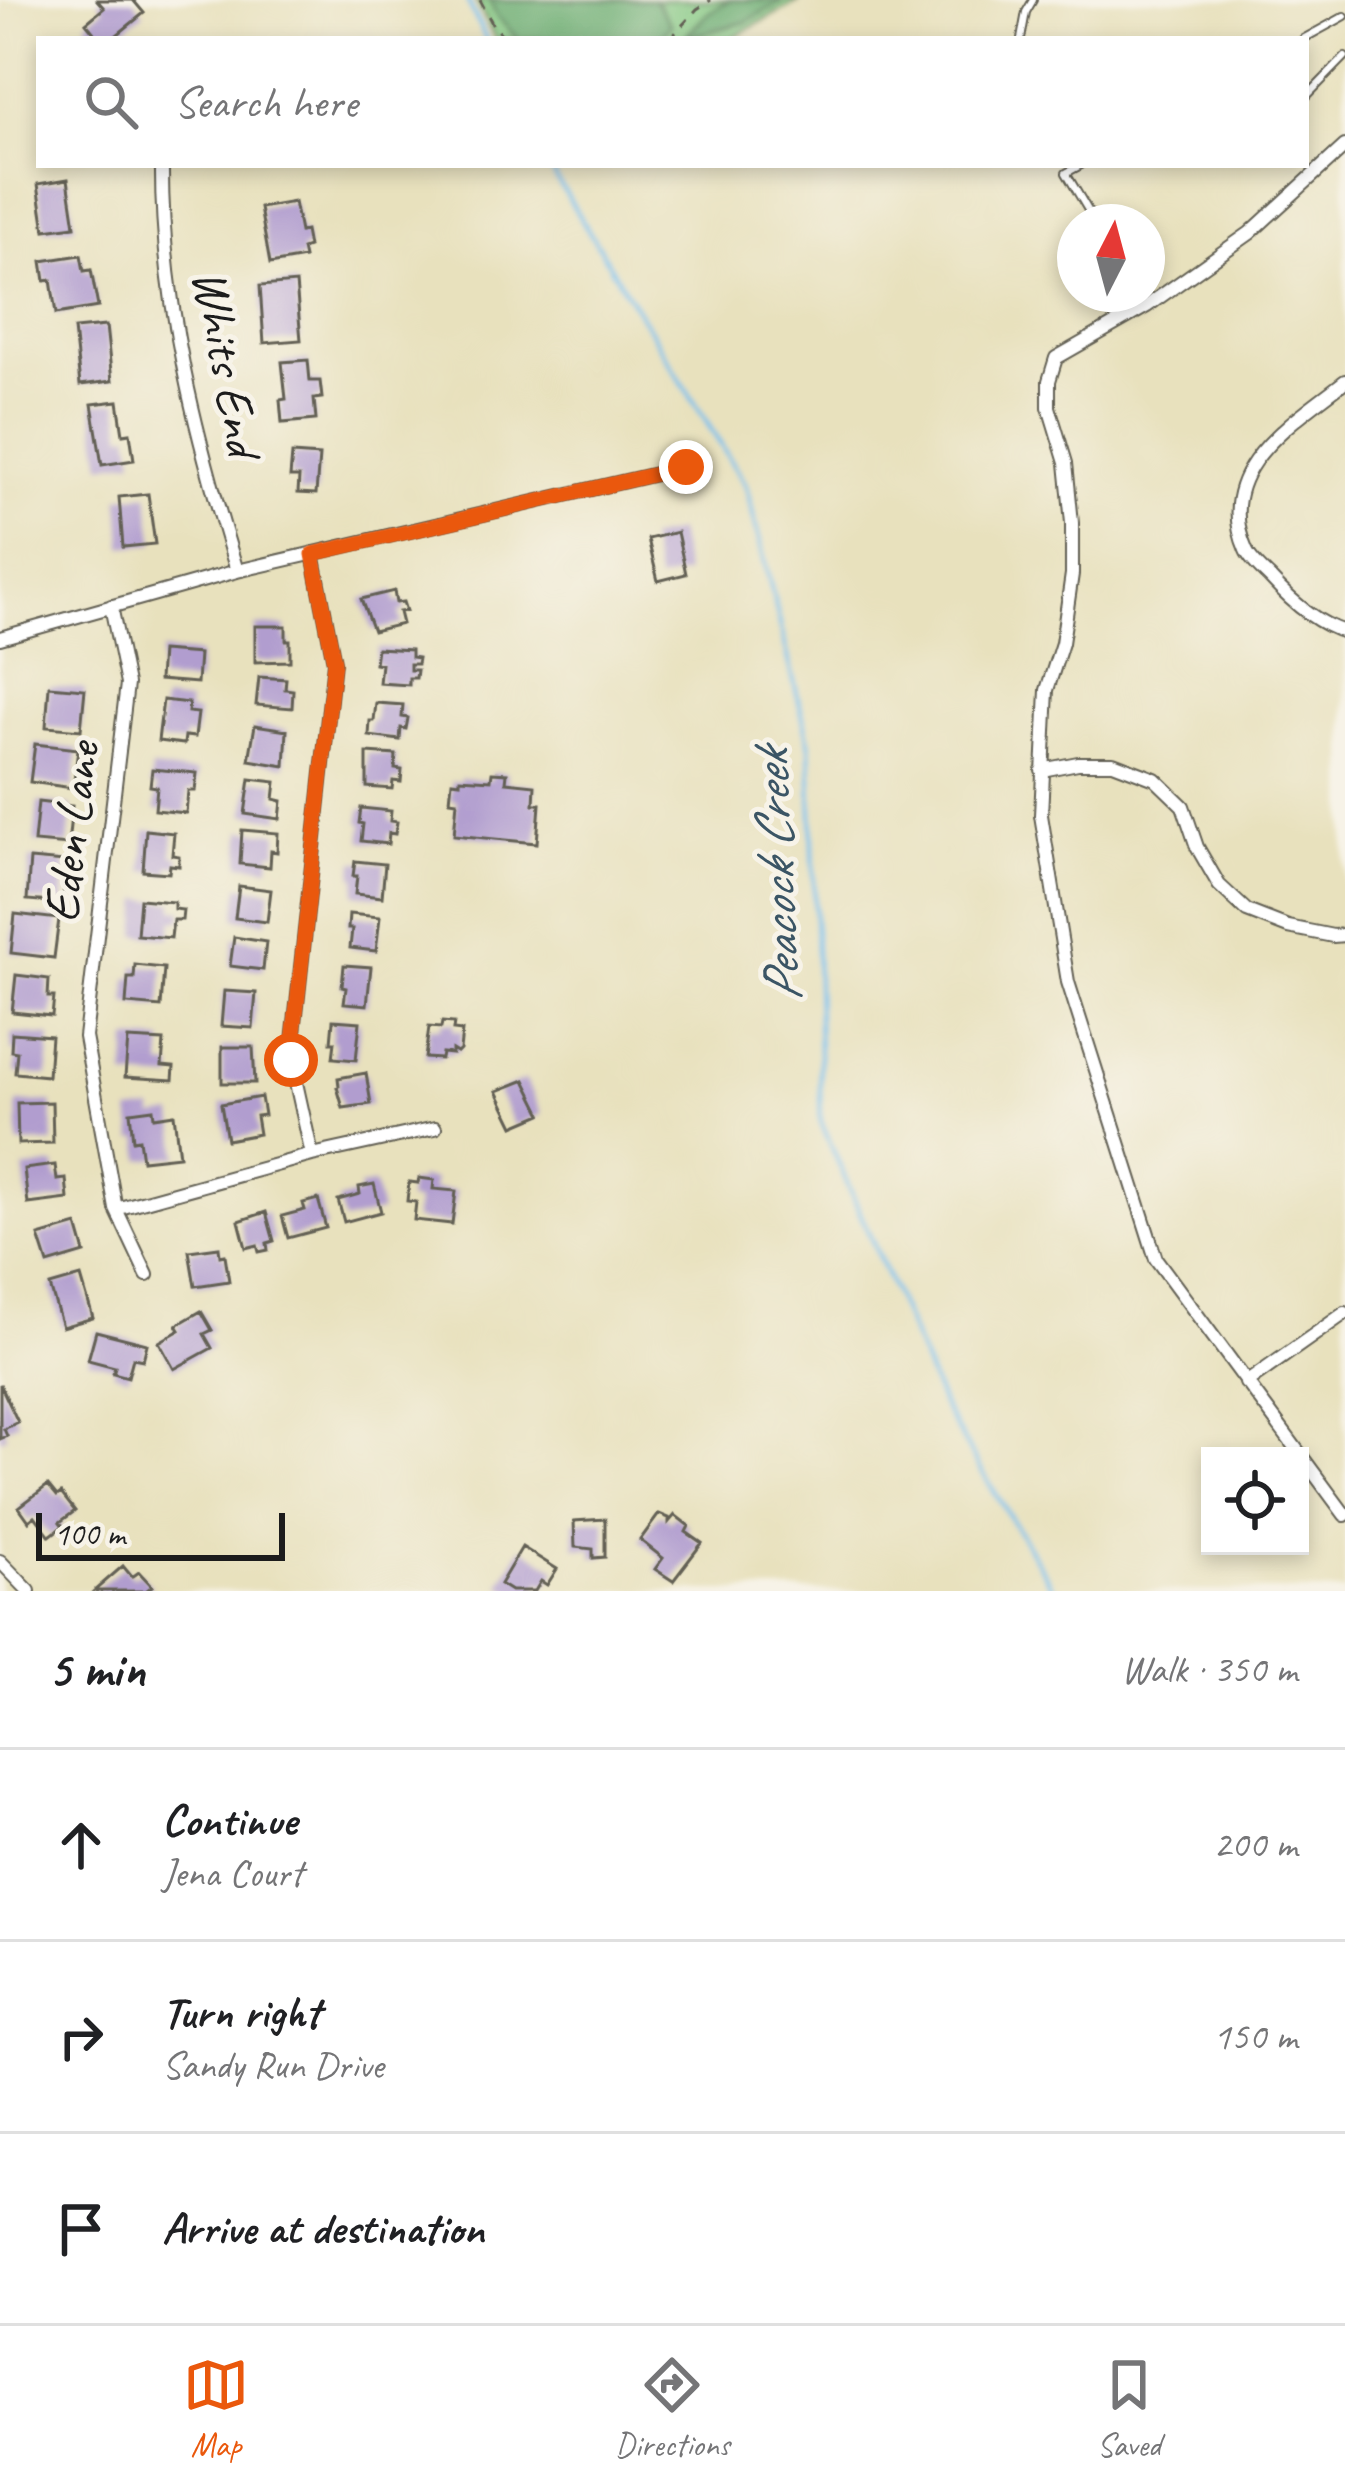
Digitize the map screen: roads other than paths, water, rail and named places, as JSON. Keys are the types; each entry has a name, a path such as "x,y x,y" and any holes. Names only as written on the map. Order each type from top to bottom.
{"street":[{"path":"1165,286 1250,232 1345,146"},
{"name":"Whits End","path":"162,168 169,271 185,374 237,571"},
{"path":"1125,312 1056,358 1048,381 1049,407 1066,463 1072,574 1063,643 1047,690 1041,815 1068,982 1156,1259 1345,1515"},
{"path":"1345,381 1266,447 1244,474 1237,513 1246,553 1274,584 1327,627 1345,632"},
{"path":"0,638 237,571 686,467"},
{"path":"312,1155 291,1060 334,662 313,554"},
{"name":"Eden Lane","path":"111,606 127,685 85,1037 116,1209 146,1275"},
{"path":"1042,770 1078,763 1113,764 1154,779 1183,806 1196,847 1219,885 1247,911 1288,927 1345,935"},
{"path":"116,1209 312,1155 436,1128"},
{"path":"1246,1383 1345,1312"},
{"path":"0,1561 29,1591"}],"lane":[{"path":"1022,36 1026,12 1034,0"},
{"path":"1308,36 1345,16"},
{"path":"1309,94 1345,57"},
{"path":"1064,169 1084,204"}],"waterway":[{"name":"Peacock Creek","path":"467,0 485,36"},
{"name":"Peacock Creek","path":"550,168 746,486 810,746 821,1122 944,1409 1055,1591"}]}
